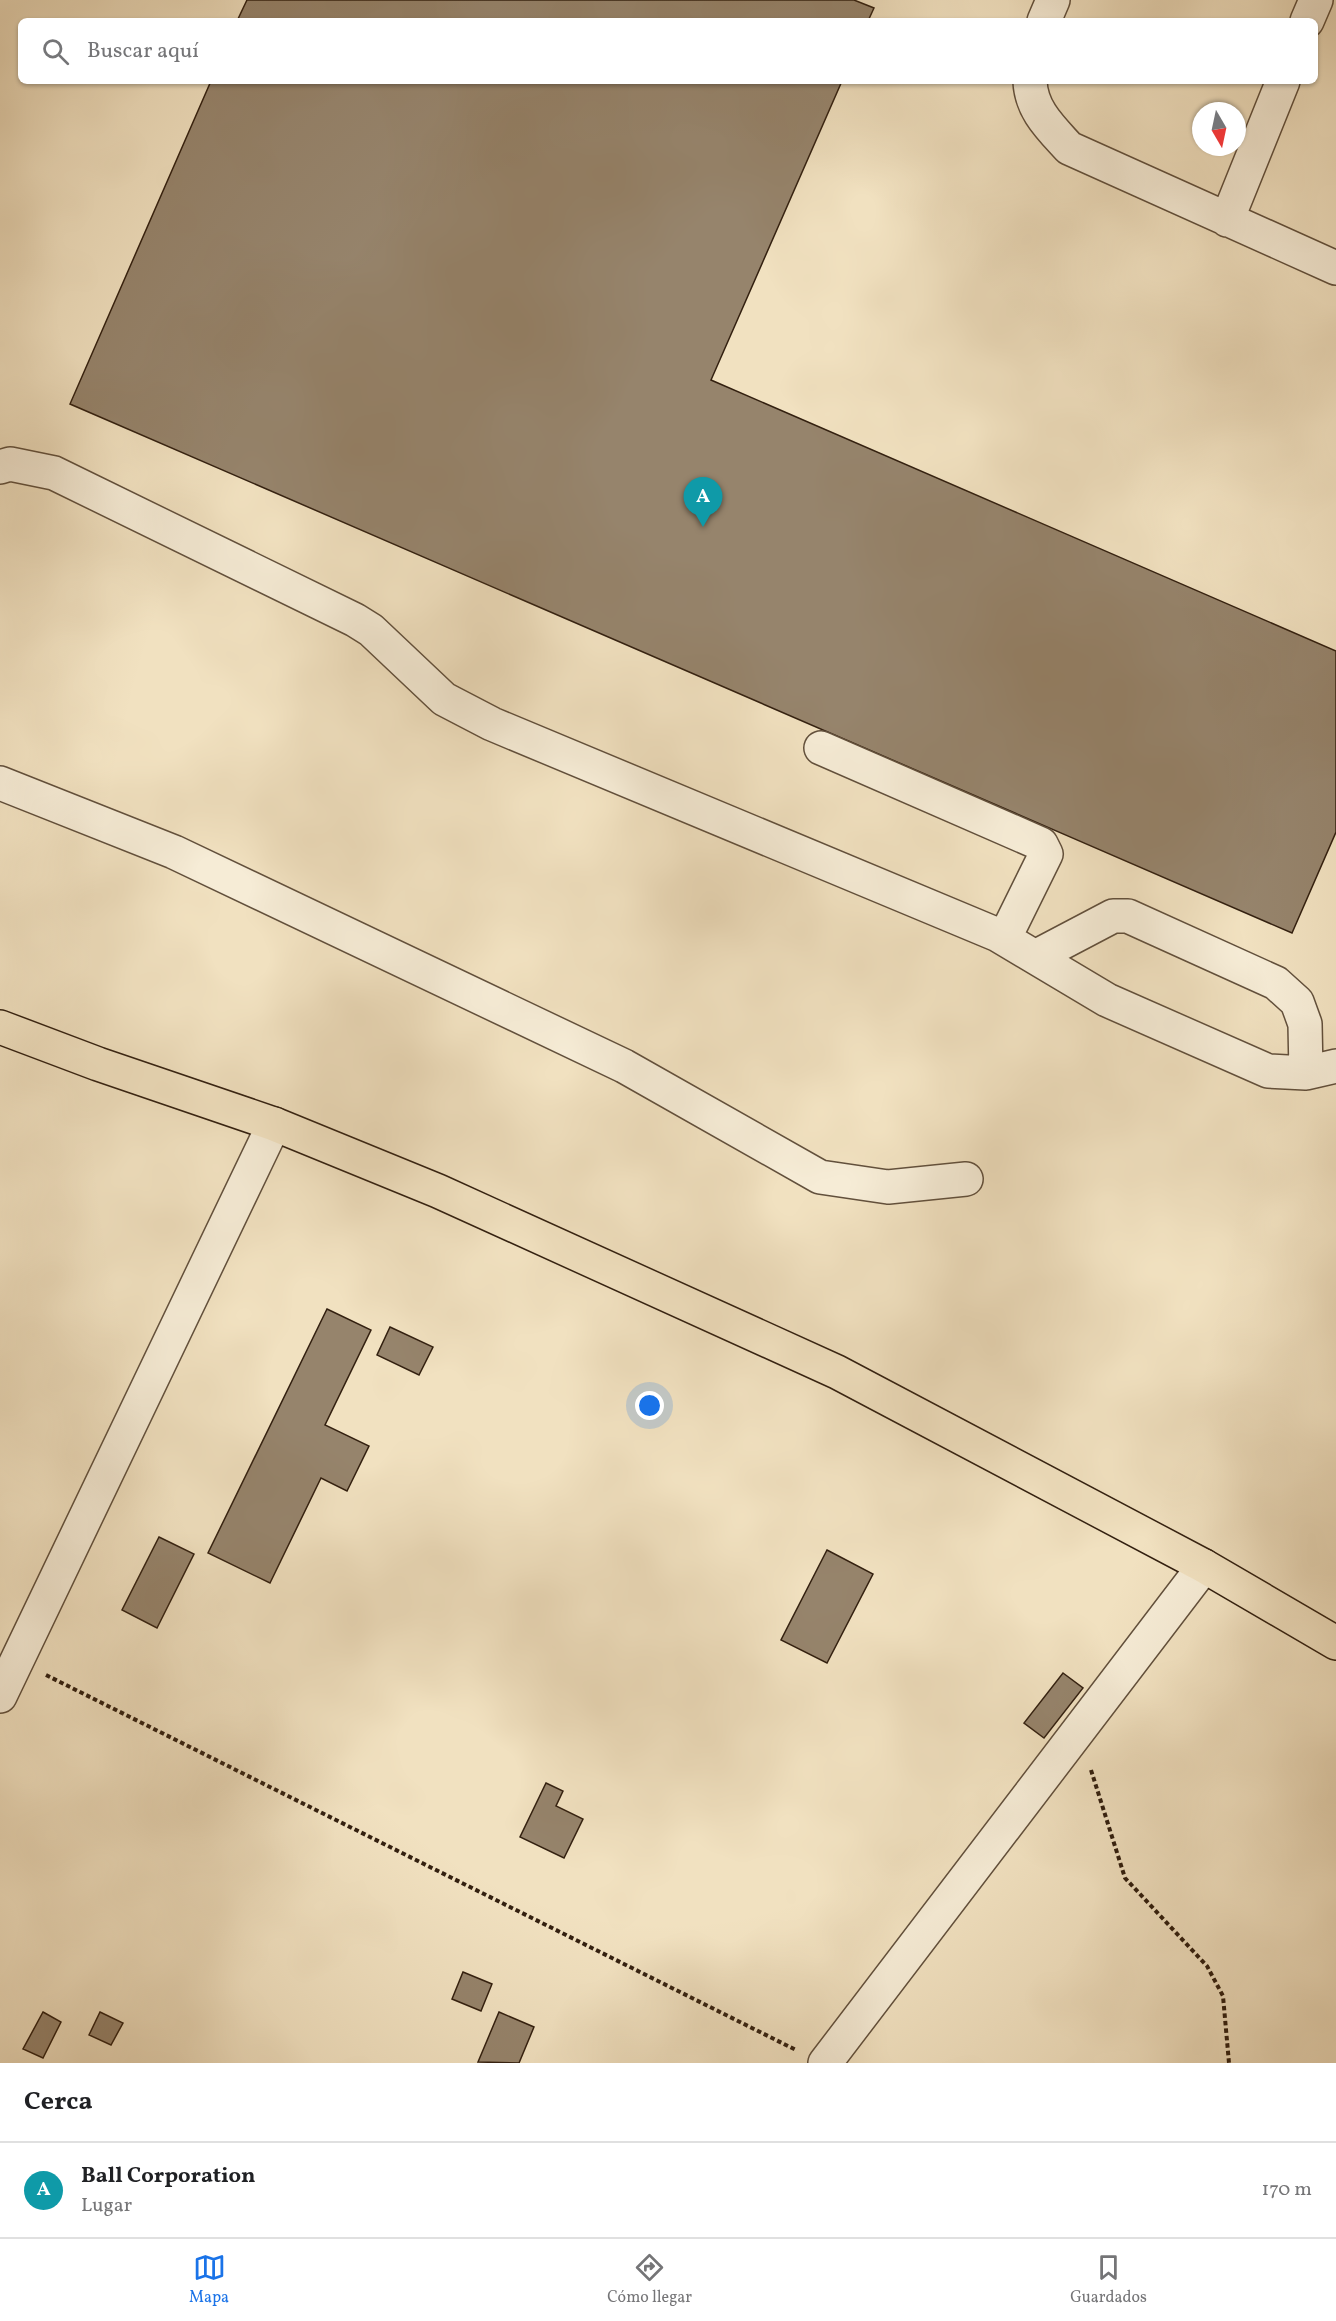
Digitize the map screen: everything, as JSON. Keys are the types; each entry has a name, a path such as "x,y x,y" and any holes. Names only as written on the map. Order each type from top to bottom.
{"highway":[{"path":"0,1027 109,1068 274,1124 438,1191 837,1372 1204,1566 1336,1643"}],"street":[{"path":"1045,18 1053,0"},
{"path":"1308,18 1316,0"},
{"path":"1030,84 1030,91 1040,115 1069,148 1336,268"},
{"path":"1227,220 1282,84"},
{"path":"0,467 10,464 54,473 355,620 371,630 444,699 492,723 998,935 1107,1000 1268,1071 1321,1070 1297,1002 1276,983 1128,916 1113,916 1035,957"},
{"path":"821,747 1041,844 1046,854 1008,931 998,935"},
{"path":"0,783 174,852 624,1066 820,1177 888,1187 966,1179"},
{"path":"0,1696 8,1656 274,1124"},
{"path":"813,2058 1204,1566"}],"path":[{"path":"8,1656 813,2058"},
{"path":"1093,1759 1091,1769 1125,1878 1207,1966 1223,1996 1229,2063"}],"building":[{"path":"247,0 854,0 874,8 869,18 238,18"},
{"path":"210,84 841,84 711,380 1336,651 1336,832 1292,933 70,404"},
{"path":"327,1309 371,1330 325,1425 369,1446 347,1491 321,1478 270,1583 208,1553"},
{"path":"390,1327 433,1347 419,1375 377,1355"},
{"path":"159,1537 194,1554 157,1628 122,1610"},
{"path":"827,1550 873,1574 827,1663 781,1640"},
{"path":"1063,1673 1083,1688 1044,1738 1024,1723"},
{"path":"546,1783 563,1791 556,1806 583,1819 564,1858 520,1837"},
{"path":"463,1972 492,1984 481,2011 452,1999"},
{"path":"43,2012 61,2022 43,2058 23,2049"},
{"path":"100,2012 123,2023 111,2045 89,2035"},
{"path":"499,2012 534,2027 519,2063 478,2062"}],"place":[{"name":"Ball Corporation","path":"703,527"}]}
